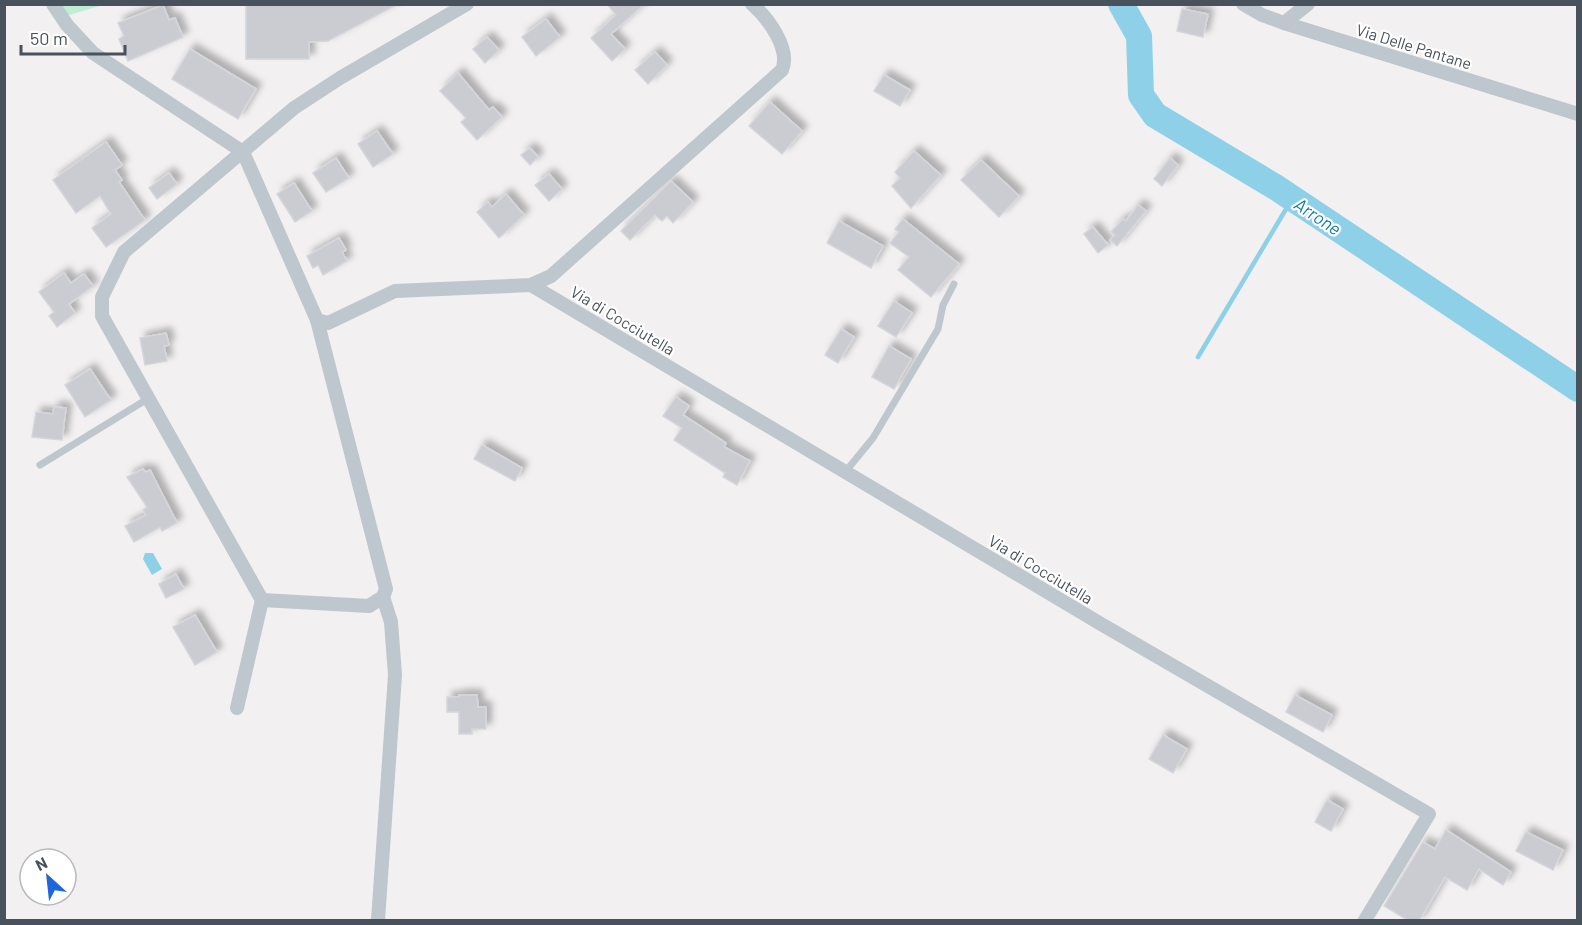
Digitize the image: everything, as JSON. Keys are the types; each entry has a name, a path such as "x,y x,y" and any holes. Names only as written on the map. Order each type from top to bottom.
{"street":[{"path":"53,4 67,25 93,53 243,152 317,320 345,438 385,579 383,597 391,622 395,675 378,921"},
{"path":"237,708 262,600 102,316 102,297 124,252 280,119 315,94 467,4"},
{"path":"317,320 323,323 336,322 395,291 531,285 547,279 777,76 784,62 781,48 769,24 752,4"},
{"name":"Via Delle Pantane","path":"1243,4 1262,15 1284,23 1578,114"},
{"path":"1284,23 1308,4"},
{"name":"Via di Cocciutella","path":"531,285 1101,624 1429,814 1365,921"},
{"path":"262,600 369,606 383,597"}],"lane":[{"path":"846,471 873,438 938,329 944,305 954,284"},
{"path":"40,465 149,398"}],"green space":[{"path":"58,5 103,5 66,16"}],"water":[{"path":"145,553 153,553 162,569 152,575 143,559"}],"building":[{"path":"246,4 398,4 328,41 309,42 309,59 246,59"},
{"path":"607,4 644,4 611,34 625,49 612,61 591,38 616,15"},
{"path":"163,5 169,20 175,18 183,37 128,61 119,39 124,36 118,23"},
{"path":"1182,9 1208,14 1203,37 1177,31"},
{"path":"546,19 560,37 536,56 522,37"},
{"path":"487,37 499,50 485,63 473,49"},
{"path":"190,49 256,89 238,119 172,79"},
{"path":"655,52 667,65 648,84 635,70"},
{"path":"458,73 489,110 493,107 502,117 477,140 461,122 466,118 440,91"},
{"path":"884,75 910,90 900,106 874,91"},
{"path":"770,102 802,131 782,154 749,126"},
{"path":"377,131 393,154 373,167 358,144"},
{"path":"106,142 122,165 115,170 122,180 119,182 145,220 106,247 92,228 111,214 100,196 76,213 53,180"},
{"path":"530,148 538,157 530,165 521,155"},
{"path":"914,151 941,175 911,208 892,186 900,178 895,172"},
{"path":"336,158 349,178 326,192 313,173"},
{"path":"1170,158 1178,165 1162,186 1154,179"},
{"path":"981,160 1019,196 999,217 961,180"},
{"path":"169,173 177,184 157,199 149,188"},
{"path":"549,174 562,189 549,201 535,185"},
{"path":"671,181 693,202 673,223 667,216 662,221 655,215 630,240 621,231"},
{"path":"294,183 312,211 295,222 277,194"},
{"path":"506,194 524,215 499,238 477,212 488,202 492,207"},
{"path":"1138,205 1146,211 1117,246 1110,240 1115,235 1111,232 1123,219 1126,221"},
{"path":"903,219 959,264 931,297 898,270 909,257 890,243 899,232 895,229"},
{"path":"839,221 883,246 871,268 827,243"},
{"path":"1093,227 1108,245 1098,253 1084,234"},
{"path":"339,238 346,250 342,252 347,261 323,275 318,265 313,268 307,256"},
{"path":"64,273 71,283 84,274 93,286 69,304 75,313 57,327 49,316 54,312 39,292"},
{"path":"894,301 912,313 896,337 878,326"},
{"path":"841,329 854,337 838,363 825,355"},
{"path":"166,333 169,345 164,346 167,361 145,365 140,338"},
{"path":"889,346 911,359 894,389 872,377"},
{"path":"90,369 111,400 85,417 65,385"},
{"path":"676,397 689,406 683,415 726,443 724,447 750,461 737,485 723,477 725,473 674,440 682,428 663,416"},
{"path":"54,407 66,408 62,440 32,437 36,412 53,414"},
{"path":"482,445 522,468 515,481 474,459"},
{"path":"143,469 145,472 150,470 177,523 162,531 160,527 134,542 125,526 146,515 143,510 147,507 127,477"},
{"path":"176,574 184,589 166,598 159,584"},
{"path":"195,615 217,652 195,665 173,627"},
{"path":"459,695 477,695 478,707 486,707 486,729 472,729 472,734 459,734 459,712 447,712 447,697 459,697"},
{"path":"1295,695 1332,715 1323,732 1286,712"},
{"path":"1163,735 1187,749 1173,773 1149,759"},
{"path":"1327,800 1343,809 1331,831 1315,822"},
{"path":"1446,830 1511,872 1503,885 1479,869 1467,890 1445,877 1419,921 1409,921 1384,906 1423,842 1435,849"},
{"path":"1526,832 1563,850 1553,870 1516,851"}],"waterway":[{"name":"Arrone","path":"1121,4 1139,36 1141,95 1155,115 1277,188 1578,389"},
{"path":"1198,357 1292,199"}]}
